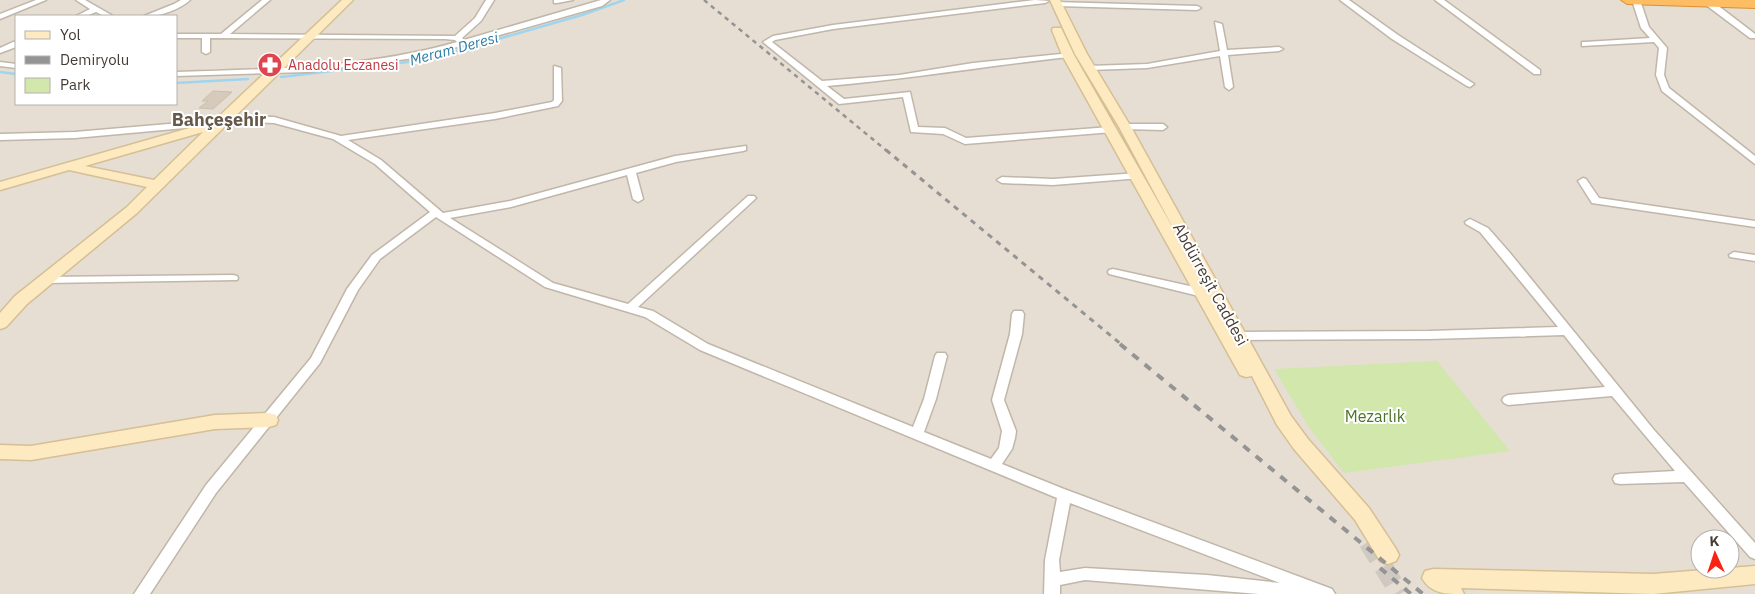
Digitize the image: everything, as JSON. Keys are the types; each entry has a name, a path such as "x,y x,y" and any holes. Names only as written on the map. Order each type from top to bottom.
{"highway":[{"path":"1628,0 1752,5"}],"main road":[{"path":"0,323 21,300 132,210 223,120 350,0"},
{"name":"Abdürreşit Caddesi","path":"1051,1 1068,55 1118,129 1240,336 1284,420 1301,444 1362,514 1388,555"},
{"name":"Abdürreşit Caddesi","path":"1051,1 1088,68 1118,129 1138,176 1273,420 1346,507 1367,540"},
{"path":"0,186 223,120"},
{"path":"67,166 157,185"},
{"path":"0,452 31,453 214,422 269,420"},
{"path":"1453,594 1433,578 1653,584 1755,575"}],"street":[{"path":"0,17 42,0"},
{"path":"80,0 106,15"},
{"path":"151,15 176,6 186,0"},
{"path":"223,36 266,0"},
{"path":"461,41 490,0"},
{"path":"557,1 569,0"},
{"path":"178,74 307,70 422,55 461,41 599,4 606,0"},
{"path":"1344,0 1395,37 1470,84"},
{"path":"1439,0 1537,72"},
{"path":"1636,0 1645,28 1663,48 1660,75 1666,89 1755,161"},
{"path":"1163,127 965,140 945,131 914,130 907,94 842,102 767,42 842,26 1051,1 1197,8"},
{"path":"1709,2 1753,36"},
{"path":"82,15 96,9"},
{"path":"1218,24 1229,87"},
{"path":"178,36 311,36 461,41"},
{"path":"206,36 206,52"},
{"path":"1586,44 1656,40"},
{"path":"0,51 15,44"},
{"path":"1088,68 1147,66 1224,53 1279,49"},
{"path":"820,84 899,77 973,65 1068,55"},
{"path":"0,64 15,66"},
{"path":"340,139 495,116 555,104 558,101 557,68"},
{"path":"0,137 75,135 223,120 274,120 340,139 378,162 438,214 550,285 649,314 704,347 1065,495 1328,594"},
{"path":"142,594 211,489 316,360 352,289 376,257 438,214 511,204 631,170 702,153 743,148"},
{"path":"631,170 638,199"},
{"path":"1002,180 1053,182 1138,176"},
{"path":"1583,181 1596,201 1755,224"},
{"path":"630,308 751,198"},
{"path":"1470,222 1490,236 1649,433 1755,553"},
{"path":"1734,255 1755,258"},
{"path":"1113,272 1203,293"},
{"path":"45,280 233,278"},
{"path":"994,466 1005,449 1008,438 1009,431 998,400 1016,334 1018,314"},
{"path":"1240,336 1429,335 1567,331"},
{"path":"917,433 930,399 941,356"},
{"path":"1508,400 1615,392"},
{"path":"1620,479 1688,476"},
{"path":"1065,495 1052,560 1052,587 1085,574 1207,582 1320,594"}],"shaded area":[{"path":"0,0 1755,0 1755,594 0,594"},
{"path":"1475,585 1592,594 1479,594"}],"green space":[{"name":"Mezarlık","path":"1437,361 1510,451 1344,473 1308,426 1274,369"}],"building":[{"path":"213,91 232,92 213,109 199,108 208,101 202,101"}],"waterway":[{"name":"Meram Deresi","path":"281,77 425,60 582,15 624,0"},
{"name":"Meram Deresi","path":"0,72 15,74"},
{"name":"Meram Deresi","path":"178,83 248,79"}],"tunnel":[{"path":"1368,542 1400,594"}],"railway":[{"path":"704,0 887,151"},
{"path":"886,150 1122,345"},
{"path":"1120,344 1423,594"},
{"path":"1380,568 1411,594"}],"place":[{"name":"Anadolu Eczanesi","path":"270,65"}],"district":[{"name":"Bahçeşehir","path":"219,120"}]}
